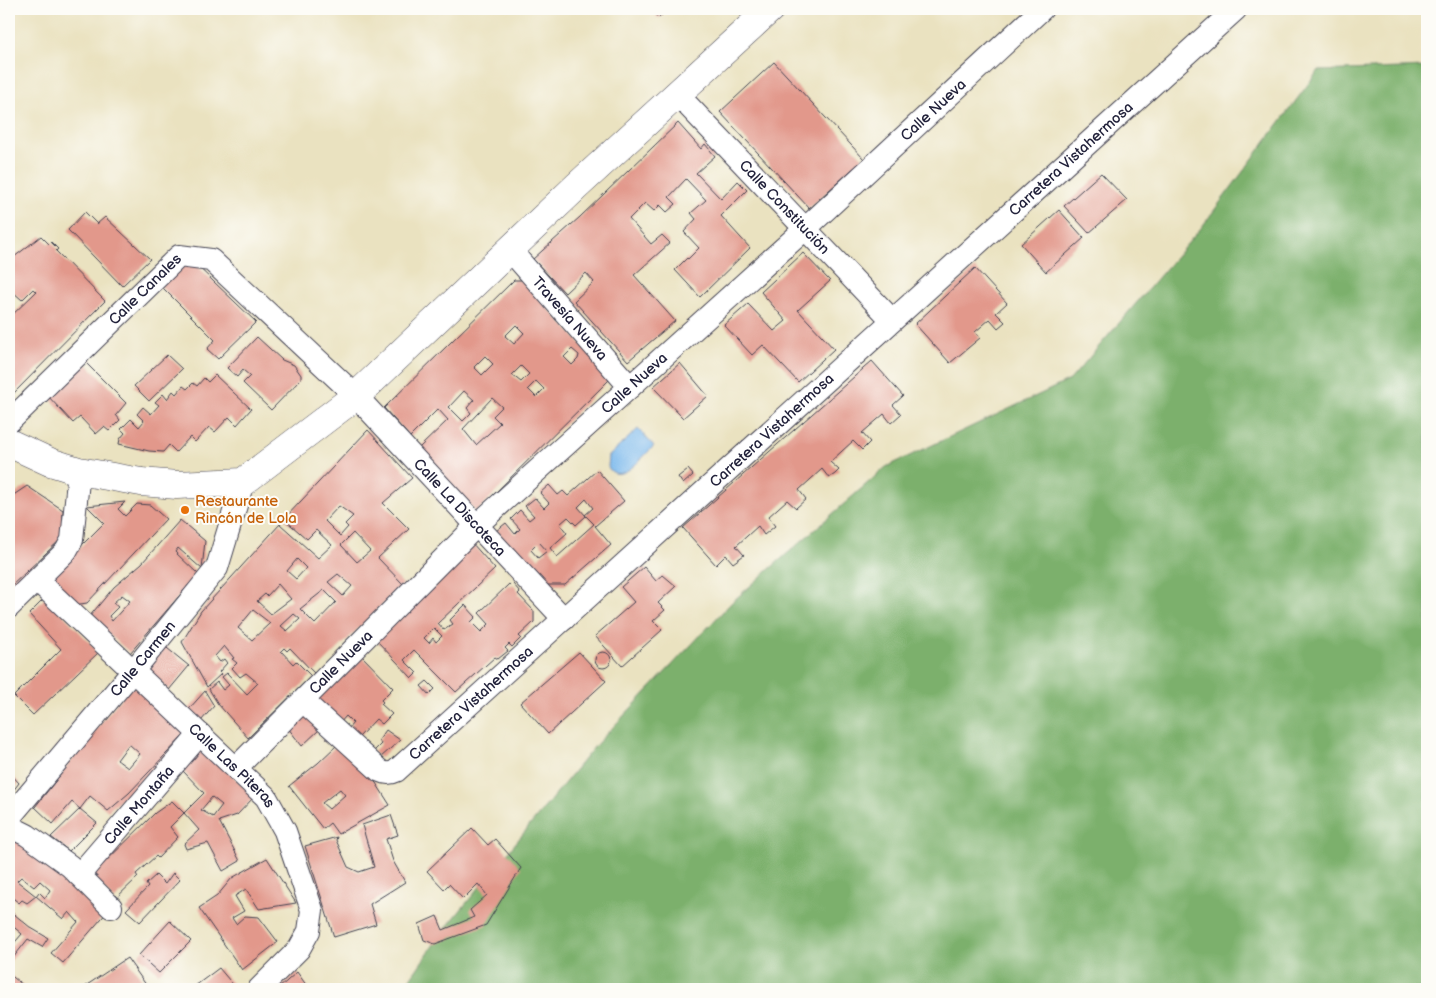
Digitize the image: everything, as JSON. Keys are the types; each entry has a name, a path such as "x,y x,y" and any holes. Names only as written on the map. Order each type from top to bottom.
{"main road":[{"path":"9,443 50,462 79,471 141,482 176,485 243,482 356,396 770,9"}],"street":[{"name":"Calle Nueva","path":"236,768 477,525 805,229 1042,9"},
{"name":"Carretera Vistahermosa","path":"303,701 380,771 391,774 396,771 1236,9"},
{"name":"Calle Constitución","path":"677,94 892,320"},
{"name":"Travesía Nueva","path":"510,250 630,387"},
{"name":"Calle Canales","path":"9,422 179,256 211,260 356,396"},
{"name":"Calle La Discoteca","path":"356,396 564,619"},
{"path":"9,607 66,551 72,540 79,471"},
{"name":"Calle Carmen","path":"9,818 133,672 217,568 243,482"},
{"name":"Calle Las Piteras","path":"37,580 266,798 285,830 312,910 309,931 300,949 259,989"},
{"name":"Calle Montaña","path":"79,875 200,734"},
{"path":"9,826 27,835 70,866 111,907"}],"green space":[{"path":"1427,67 1427,989 403,989 441,934 595,746 732,602 886,467 1070,380 1201,228 1318,71"}],"water":[{"path":"638,429 654,446 625,472 619,474 613,472 608,467 609,456"}],"building":[{"path":"649,9 667,9 659,18"},
{"path":"774,62 864,159 809,208 720,112"},
{"path":"678,123 701,149 705,144 715,156 696,173 721,199 738,181 747,190 721,216 750,248 700,297 675,270 699,248 684,232 696,219 691,213 706,200 686,179 669,197 676,204 667,212 660,205 654,211 645,203 629,219 651,244 662,235 670,243 634,275 675,321 628,361 574,301 594,282 586,273 565,293 533,259 580,217"},
{"path":"1101,173 1127,200 1089,233 1064,206"},
{"path":"1059,210 1084,238 1046,272 1021,244"},
{"path":"85,212 97,224 105,217 150,259 122,286 68,230"},
{"path":"41,236 58,249 56,251 105,301 9,398 9,318 36,292 33,289 22,300 12,291 9,295 9,261"},
{"path":"803,253 830,281 798,310 834,349 798,382 763,345 752,355 724,325 748,304 774,331 786,321 761,292"},
{"path":"192,261 256,322 218,359 207,349 215,340 160,285 174,271"},
{"path":"975,268 1007,303 996,313 1005,322 998,328 990,319 975,332 980,338 950,363 915,324"},
{"path":"514,280 522,280 612,377 476,512 419,448 448,420 438,409 410,437 384,408","holes":["516,325 524,333 514,344 505,336","572,349 579,355 572,365 564,357","485,356 493,364 482,375 474,367","521,366 529,374 521,382 512,375","536,381 544,389 536,397 528,389","464,391 474,400 467,408 471,413 463,421 449,407","492,398 502,407 493,416 500,423 476,445 463,429"]},
{"path":"257,337 282,360 294,365 301,375 301,379 271,410 243,383 250,376 243,370 237,377 227,368"},
{"path":"167,355 182,369 149,401 134,386"},
{"path":"83,360 126,403 116,415 120,420 109,431 104,427 96,434 80,417 73,423 47,395"},
{"path":"872,361 903,396 893,405 901,414 891,423 884,414 862,433 870,442 862,450 853,441 830,462 839,470 835,474 829,478 822,469 799,490 806,499 796,508 787,500 768,517 775,526 764,535 758,526 736,546 744,555 733,563 726,555 716,565 683,528"},
{"path":"680,363 708,396 683,418 653,387"},
{"path":"215,375 251,409 237,425 229,417 215,432 209,427 195,442 190,437 176,452 169,445 163,452 149,451 119,444 120,439 125,433 121,429 131,419 139,427 144,421 137,414 143,407 151,414 159,405 155,402 163,394 167,399 173,391 176,394 183,386 187,389 193,383 197,386 204,378 208,382"},
{"path":"368,430 412,478 383,503 409,529 378,558 403,584 314,673 290,648 287,651 284,648 281,651 293,664 296,661 311,676 248,738 218,704 209,689 217,682 223,690 229,685 222,677 227,673 247,694 258,683 246,673 240,677 232,668 237,663 232,659 234,658 224,646 215,656 220,662 224,659 227,663 219,672 221,674 207,687 182,642 201,611 280,524 318,558 332,545 316,530 307,539 284,519","holes":["339,506 353,516 345,524 348,527 340,536 325,521","353,533 370,551 357,562 341,545","297,559 306,568 296,579 287,571","338,574 352,586 343,596 328,582","278,584 291,599 271,614 257,601 265,594 267,596","324,590 336,602 315,624 300,609","253,610 270,623 252,640 238,628","294,614 300,619 287,631 281,626"]},
{"path":"688,469 693,475 683,484 678,477"},
{"path":"597,470 624,501 595,526 611,545 565,585 546,585 496,531 506,523 515,534 520,529 511,519 520,510 529,520 534,516 525,506 535,498 544,508 549,503 540,493 549,485 558,495 563,491 568,496","holes":["586,499 593,508 585,515 578,507","586,516 594,524 557,557 550,548 567,533 560,524 568,517 576,525","539,542 547,551 538,558 531,550"]},
{"path":"27,486 63,510 62,538 9,588 9,498"},
{"path":"125,502 118,509 125,516 137,504 150,505 166,519 87,603 74,605 54,586 52,575 104,523 87,506"},
{"path":"180,520 205,541 202,569 178,548 175,552 198,574 130,653 89,617 114,587 142,563","holes":["122,595 130,601 112,621 109,616 118,607 113,603"]},
{"path":"472,543 495,569 438,623 444,630 453,624 450,620 465,605 476,617 471,622 481,632 489,624 479,613 509,584 511,586 513,584 520,592 518,594 534,611 534,622 519,636 521,638 512,647 509,644 505,648 508,651 498,659 495,657 456,692 414,650 404,660 417,673 412,678 377,641","holes":["434,628 442,636 436,642 433,638 429,643 424,638"]},
{"path":"644,567 656,581 663,575 676,586 658,603 665,610 653,621 662,630 622,666 595,636 634,602 621,587"},
{"path":"46,597 99,652 33,715 14,696 61,649 29,614"},
{"path":"162,644 189,666 169,690 143,667"},
{"path":"579,652 606,681 548,734 520,703"},
{"path":"603,652 609,654 611,660 609,666 603,668 597,666 595,660 597,654"},
{"path":"361,655 393,688 381,700 383,702 381,704 392,714 382,724 376,719 358,738 347,730 353,723 346,716 339,724 313,701"},
{"path":"427,681 435,689 429,695 421,686"},
{"path":"132,684 185,734 129,793 108,811 90,796 80,809 72,802 53,824 35,807","holes":["129,744 140,754 128,768 117,760"]},
{"path":"205,691 214,706 201,721 189,709"},
{"path":"305,713 320,729 302,746 288,728"},
{"path":"386,730 400,740 380,758 373,752 381,744 379,740"},
{"path":"199,742 254,797 237,815 219,821 240,861 223,871 208,843 186,849 184,844 199,830 184,813 204,793 183,771","holes":["212,797 222,805 213,817 201,810"]},
{"path":"337,745 376,783 390,805 338,834 330,823 323,829 289,786","holes":["340,789 345,795 329,809 322,803"]},
{"path":"9,772 19,783 9,796"},
{"path":"172,801 184,813 170,827 178,837 158,858 156,856 136,874 138,877 114,900 91,876 155,813"},
{"path":"80,809 97,823 69,851 51,837"},
{"path":"391,815 398,835 386,839 393,861 405,882 370,904 376,924 334,937 305,846 337,837 336,840 348,867 359,872 374,867 362,825"},
{"path":"472,828 488,845 495,839 521,868 486,925 435,944 424,940 419,924 437,916 443,930 474,917 470,910 487,895 478,884 463,899 449,884 444,889 427,871"},
{"path":"15,830 108,911 63,963 51,953 78,922 69,912 63,919 36,896 27,903 22,900 19,903 9,895 9,838","holes":["21,877 34,887 40,881 50,890 45,898 39,892 36,896 17,881"]},
{"path":"267,858 296,903 259,909 246,889 235,896 244,911 232,918 236,924 245,916 259,917 278,942 242,970 199,908 217,896 232,878"},
{"path":"173,873 180,880 140,922 126,910 148,887 146,884 156,875 165,884"},
{"path":"9,910 31,928 48,938 42,947 28,939 9,963 9,949 22,934 9,923"},
{"path":"170,921 191,941 159,973 139,955"},
{"path":"127,958 149,989 84,989 87,985"},
{"path":"219,968 235,987 234,989 191,989"},
{"path":"297,972 309,989 278,989"},
{"path":"9,974 28,989 9,989"}],"place":[{"name":"Restaurante Rincón de Lola","path":"185,510"}]}
